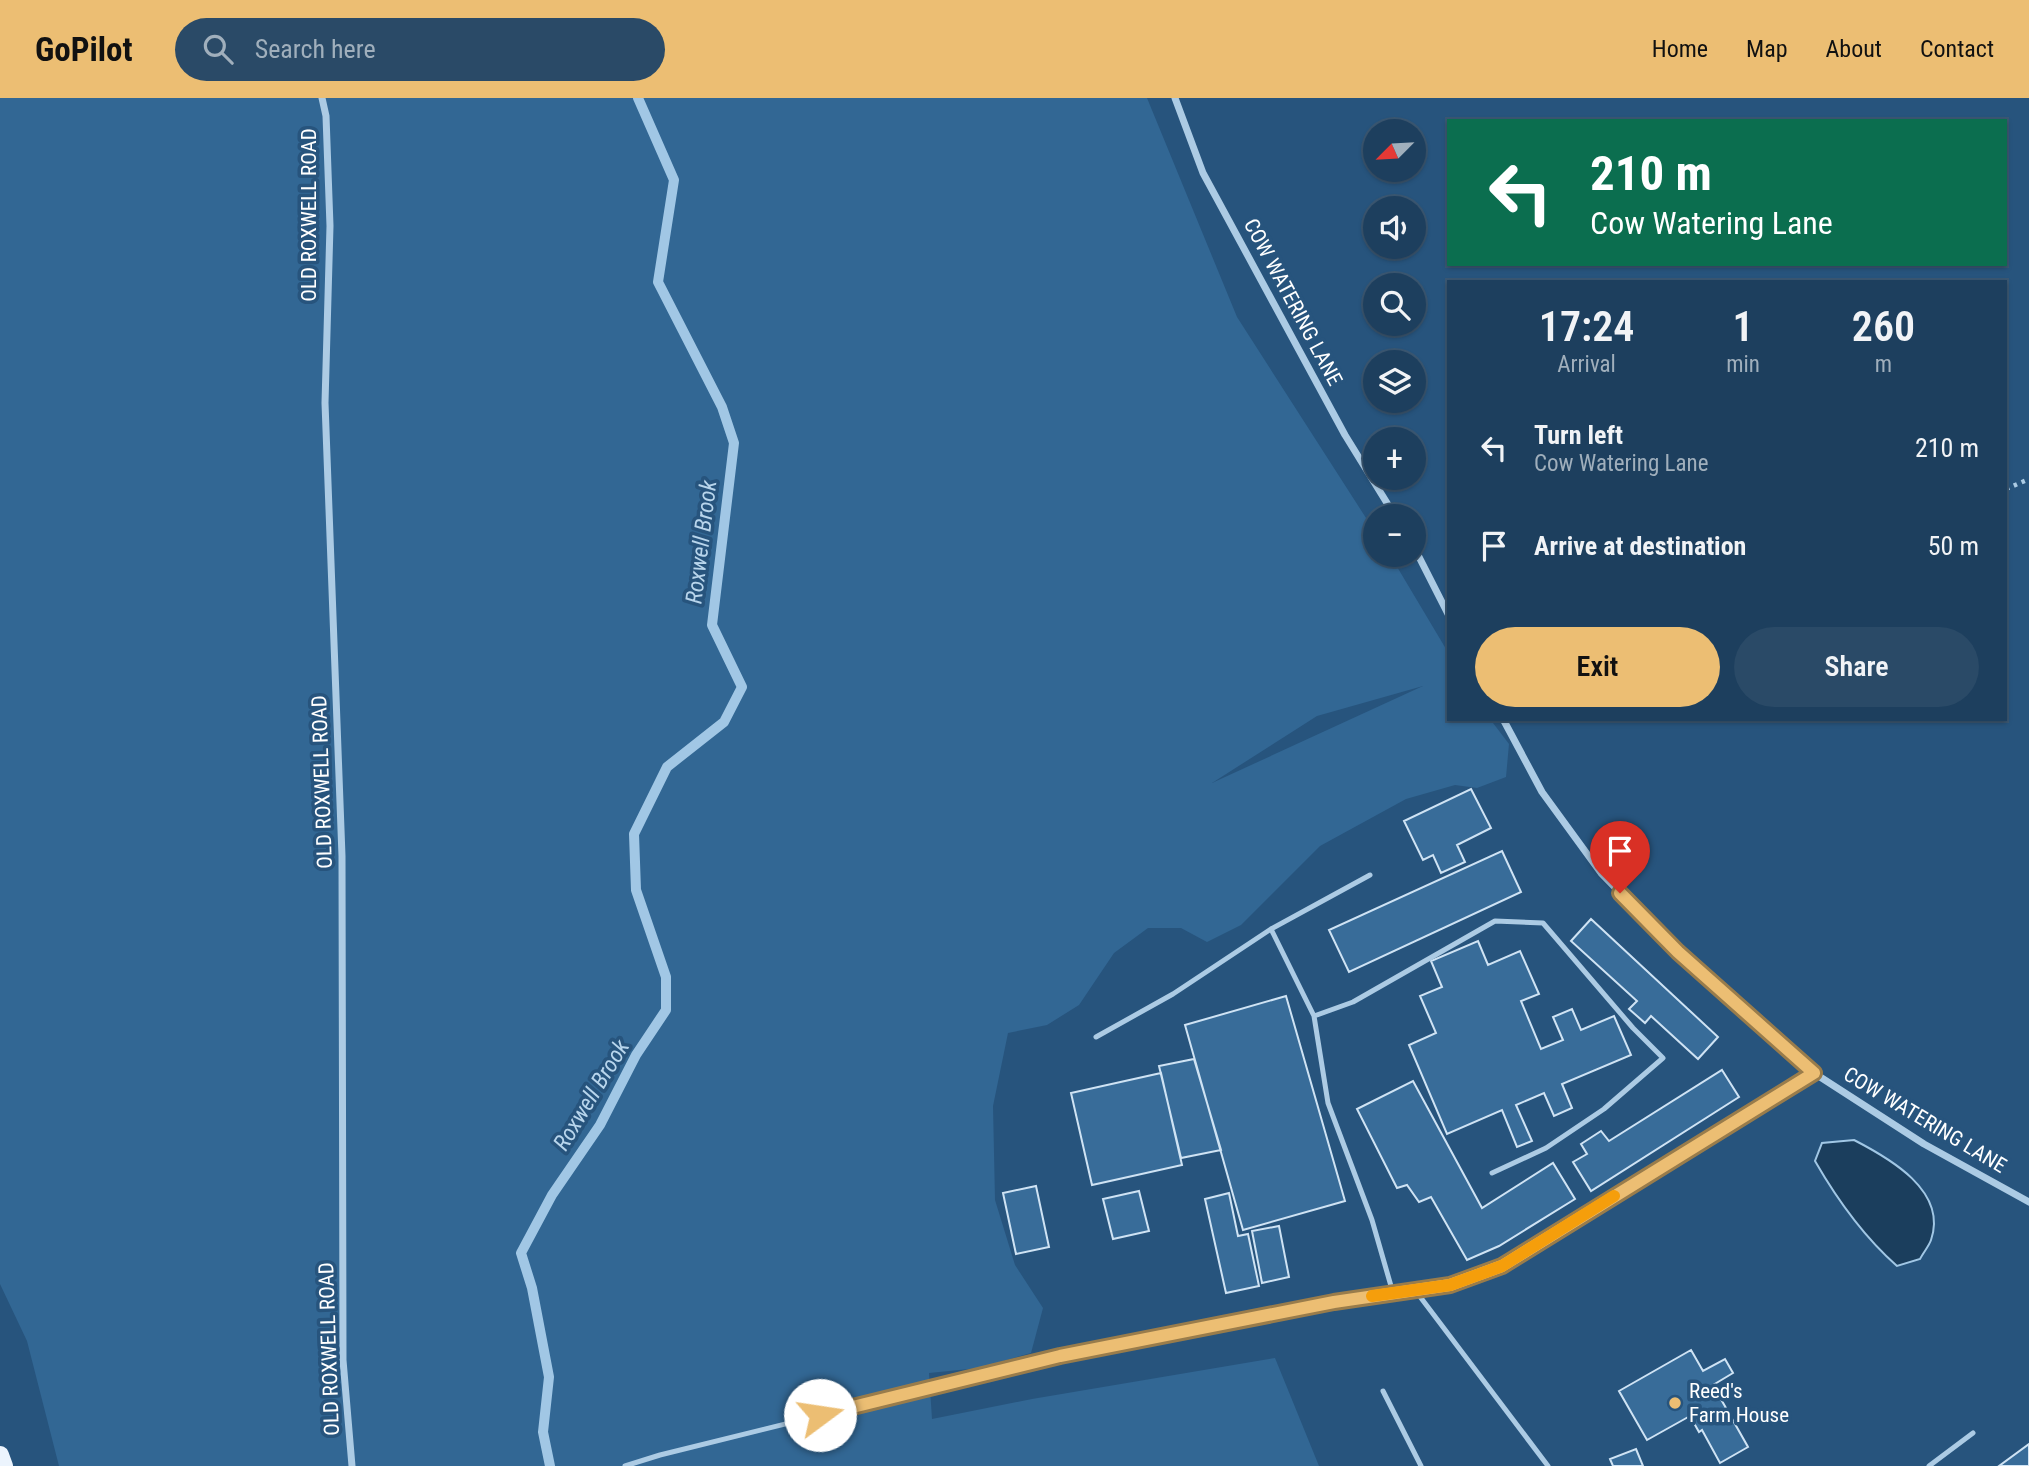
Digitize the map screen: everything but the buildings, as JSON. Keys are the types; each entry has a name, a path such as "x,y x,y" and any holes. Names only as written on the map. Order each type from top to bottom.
{"main road":[{"path":"0,1455 4,1466"}],"street":[{"name":"OLD ROXWELL ROAD","path":"322,98 326,116 330,226 325,403 342,856 343,1360 352,1466"},
{"name":"COW WATERING LANE","path":"1175,98 1203,173 1345,435 1388,504"},
{"path":"1424,567 1447,612"},
{"name":"COW WATERING LANE","path":"1504,721 1542,792 1601,873 1678,952 1814,1073 1924,1144 2029,1202"}],"lane":[{"path":"1096,1037 1173,994 1271,929 1370,875"},
{"path":"1314,1016 1353,1002 1495,920 1544,923 1633,1028 1663,1058 1604,1109 1546,1148 1492,1173"},
{"path":"1271,929 1314,1016 1328,1103 1372,1220 1393,1293"},
{"path":"625,1466 1060,1356 1334,1302 1450,1285 1502,1266 1814,1073"},
{"path":"1415,1290 1548,1466"},
{"path":"1383,1391 1421,1466"},
{"path":"1929,1466 1973,1433"}],"path":[{"path":"2007,489 2029,479"}],"shaded area":[{"path":"0,98 1147,98 1237,317 1363,513 1363,567 1397,567 1447,651 1447,721 1492,721 1509,744 1506,777 1477,788 1455,785 1406,799 1320,846 1241,925 1207,942 1181,928 1148,928 1114,953 1079,1005 1047,1025 1008,1033 993,1106 995,1200 1015,1265 1043,1308 1031,1353 979,1368 929,1373 932,1419 1032,1399 1275,1358 1319,1466 59,1466 27,1341 0,1284","holes":["1423,686 1212,783 1317,716"]},
{"path":"1854,1140 1883,1156 1912,1178 1931,1206 1934,1222 1931,1240 1920,1259 1897,1266 1885,1255 1852,1217 1815,1161 1822,1143"}],"waterway":[{"name":"Roxwell Brook","path":"550,1466 543,1432 549,1377 532,1288 521,1253 552,1195 600,1125 636,1055 666,1010 666,977 636,890 634,834 667,767 724,722 742,687 712,625 734,443 722,407 658,282 674,180 638,98"}],"slow traffic":[{"path":"1372,1296 1450,1285 1502,1266 1614,1196"}],"place":[{"name":"Reed's Farm House","path":"1675,1403"}],"route":[{"path":"820,1415 1060,1356 1334,1302 1450,1285 1502,1266 1814,1073 1678,952 1620,893"}]}
